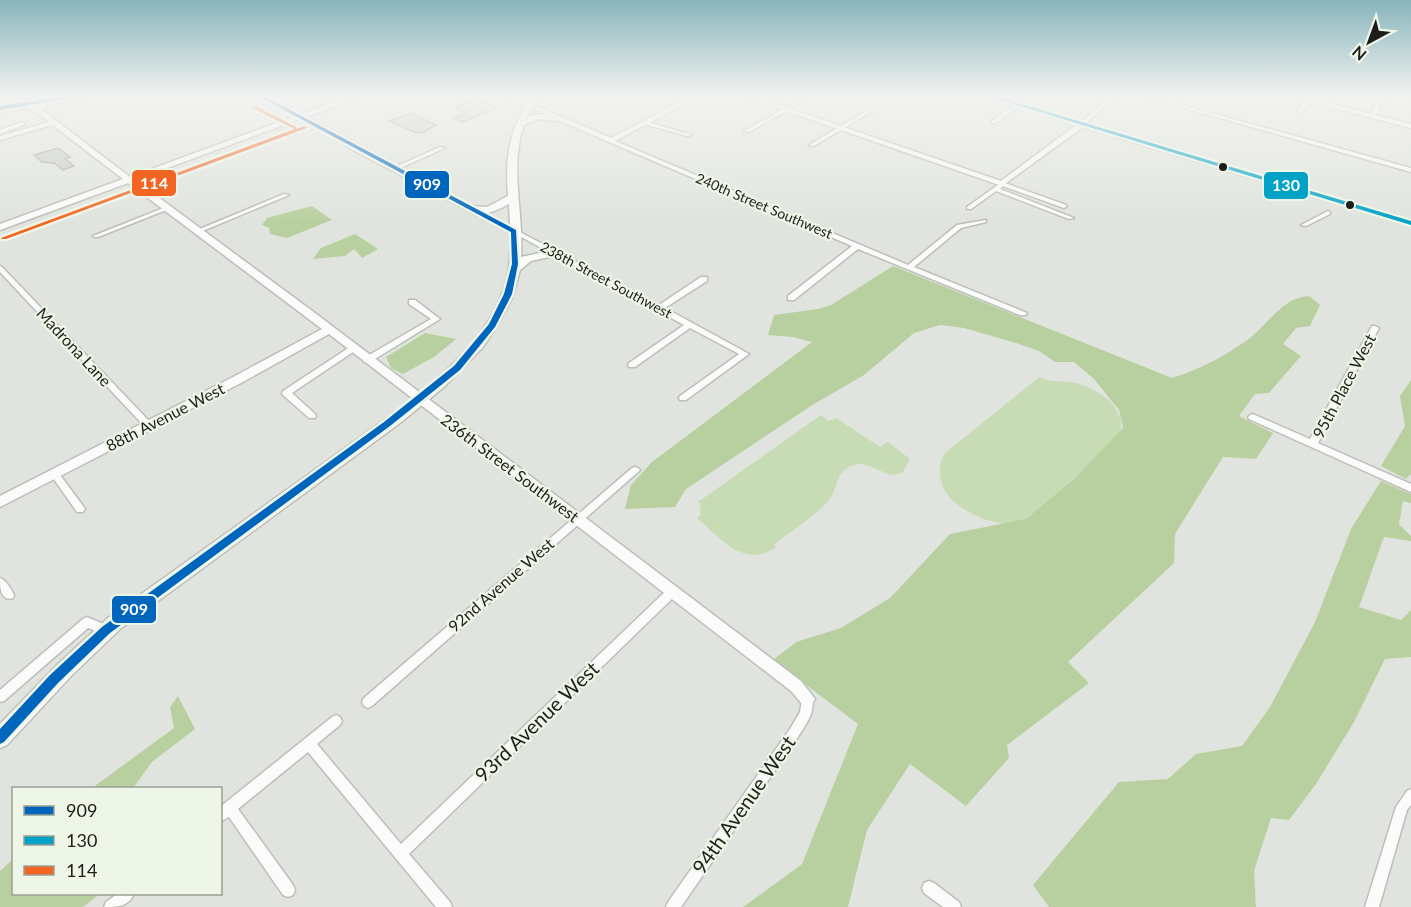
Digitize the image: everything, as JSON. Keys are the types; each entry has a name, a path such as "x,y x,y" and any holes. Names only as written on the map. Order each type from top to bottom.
{"main road":[{"path":"0,738 54,679 106,630 420,399 444,379 477,345 498,315 508,294 515,269 513,197 516,138"},
{"path":"472,209 489,210 513,197"},
{"path":"515,269 527,258 554,253"}],"street":[{"name":"236th Street Southwest","path":"73,138 329,329 673,591 796,686 807,699"},
{"path":"0,227 242,138"},
{"name":"238th Street Southwest","path":"341,138 745,354 683,398"},
{"name":"240th Street Southwest","path":"605,138 909,268 1023,313"},
{"path":"611,141 616,138"},
{"path":"812,145 825,138"},
{"path":"867,138 998,187 1071,218"},
{"path":"969,208 1063,138"},
{"path":"1129,138 1411,224"},
{"path":"1296,138 1411,170"},
{"path":"396,168 442,148"},
{"path":"998,187 1064,206"},
{"path":"198,231 286,195"},
{"path":"96,237 168,208"},
{"path":"1304,225 1328,213"},
{"path":"909,268 959,226 984,221"},
{"path":"791,298 857,246"},
{"name":"Madrona Lane","path":"0,268 148,425"},
{"path":"660,308 704,279"},
{"path":"367,360 436,319 412,302"},
{"path":"632,365 690,324"},
{"name":"95th Place West","path":"1313,443 1375,328"},
{"name":"88th Avenue West","path":"0,502 280,357 329,329"},
{"path":"312,416 286,393 353,348"},
{"path":"1252,417 1411,488"},
{"name":"92nd Avenue West","path":"368,702 635,470"},
{"path":"54,473 80,509"},
{"path":"0,582 9,595"},
{"name":"93rd Avenue West","path":"401,853 673,591"},
{"path":"0,697 87,622 106,630"},
{"name":"94th Avenue West","path":"673,907 799,726 806,713 807,699"},
{"path":"288,890 225,812 336,721"},
{"path":"309,744 445,907"},
{"path":"1372,907 1411,795"},
{"path":"929,888 954,907"},
{"path":"111,907 126,895"}],"green space":[{"path":"312,206 332,220 287,238 270,234 269,228 262,225 267,218"},
{"path":"355,234 378,249 362,258 354,249 345,256 313,259 321,248"},
{"path":"893,266 1172,378 1201,367 1237,347 1254,335 1275,313 1291,301 1309,296 1320,305 1310,326 1296,328 1283,344 1301,356 1269,393 1255,394 1239,416 1273,433 1256,459 1223,457 1175,534 1174,563 1068,662 1089,683 1007,745 1009,758 966,806 910,764 867,830 848,907 743,907 802,864 858,724 773,660 796,642 841,628 890,598 950,534 1026,519 1073,480 1123,428 1119,410 1094,379 1074,362 1055,362 1039,351 1016,343 964,328 940,325 914,333 864,375 814,404 686,489 675,507 625,509 631,485 652,462 812,342 793,337 768,335 774,315 831,305"},
{"path":"425,333 456,339 434,357 403,374 391,368 386,357"},
{"path":"1039,377 1076,383 1102,395 1116,409 1120,417 1119,436 1047,505 1026,520 1008,524 978,517 960,507 945,491 940,473 944,454"},
{"path":"1411,380 1411,474 1406,479 1381,466 1405,426 1400,396"},
{"path":"821,415 829,421 836,418 880,447 888,442 910,459 903,472 897,475 884,473 865,465 851,466 839,477 832,495 824,505 774,544 776,547 765,553 754,555 733,548 697,518 701,514 702,505 698,502"},
{"path":"1381,481 1411,494 1411,503 1403,501 1399,524 1411,536 1411,541 1384,537 1359,607 1401,620 1411,610 1411,657 1385,659 1354,722 1316,784 1289,820 1271,818 1254,871 1256,907 1049,907 1033,885 1119,782 1168,779 1196,754 1242,746 1270,707 1315,622 1351,529"},
{"path":"178,696 195,729 152,762 134,787 93,787 174,728 170,707"},
{"path":"12,860 12,895 99,895 83,907 0,907 0,871"}],"building":[{"path":"58,148 70,157 65,159 74,166 63,170 54,163 42,162 34,155"}],"transit line":[{"name":"114","path":"4,238 276,138"},
{"name":"909","path":"340,138 514,231"},
{"name":"130","path":"1130,138 1411,223"},
{"name":"909","path":"0,738 54,679 106,630 387,424 457,368 492,325 508,294 515,264 514,231"}]}
